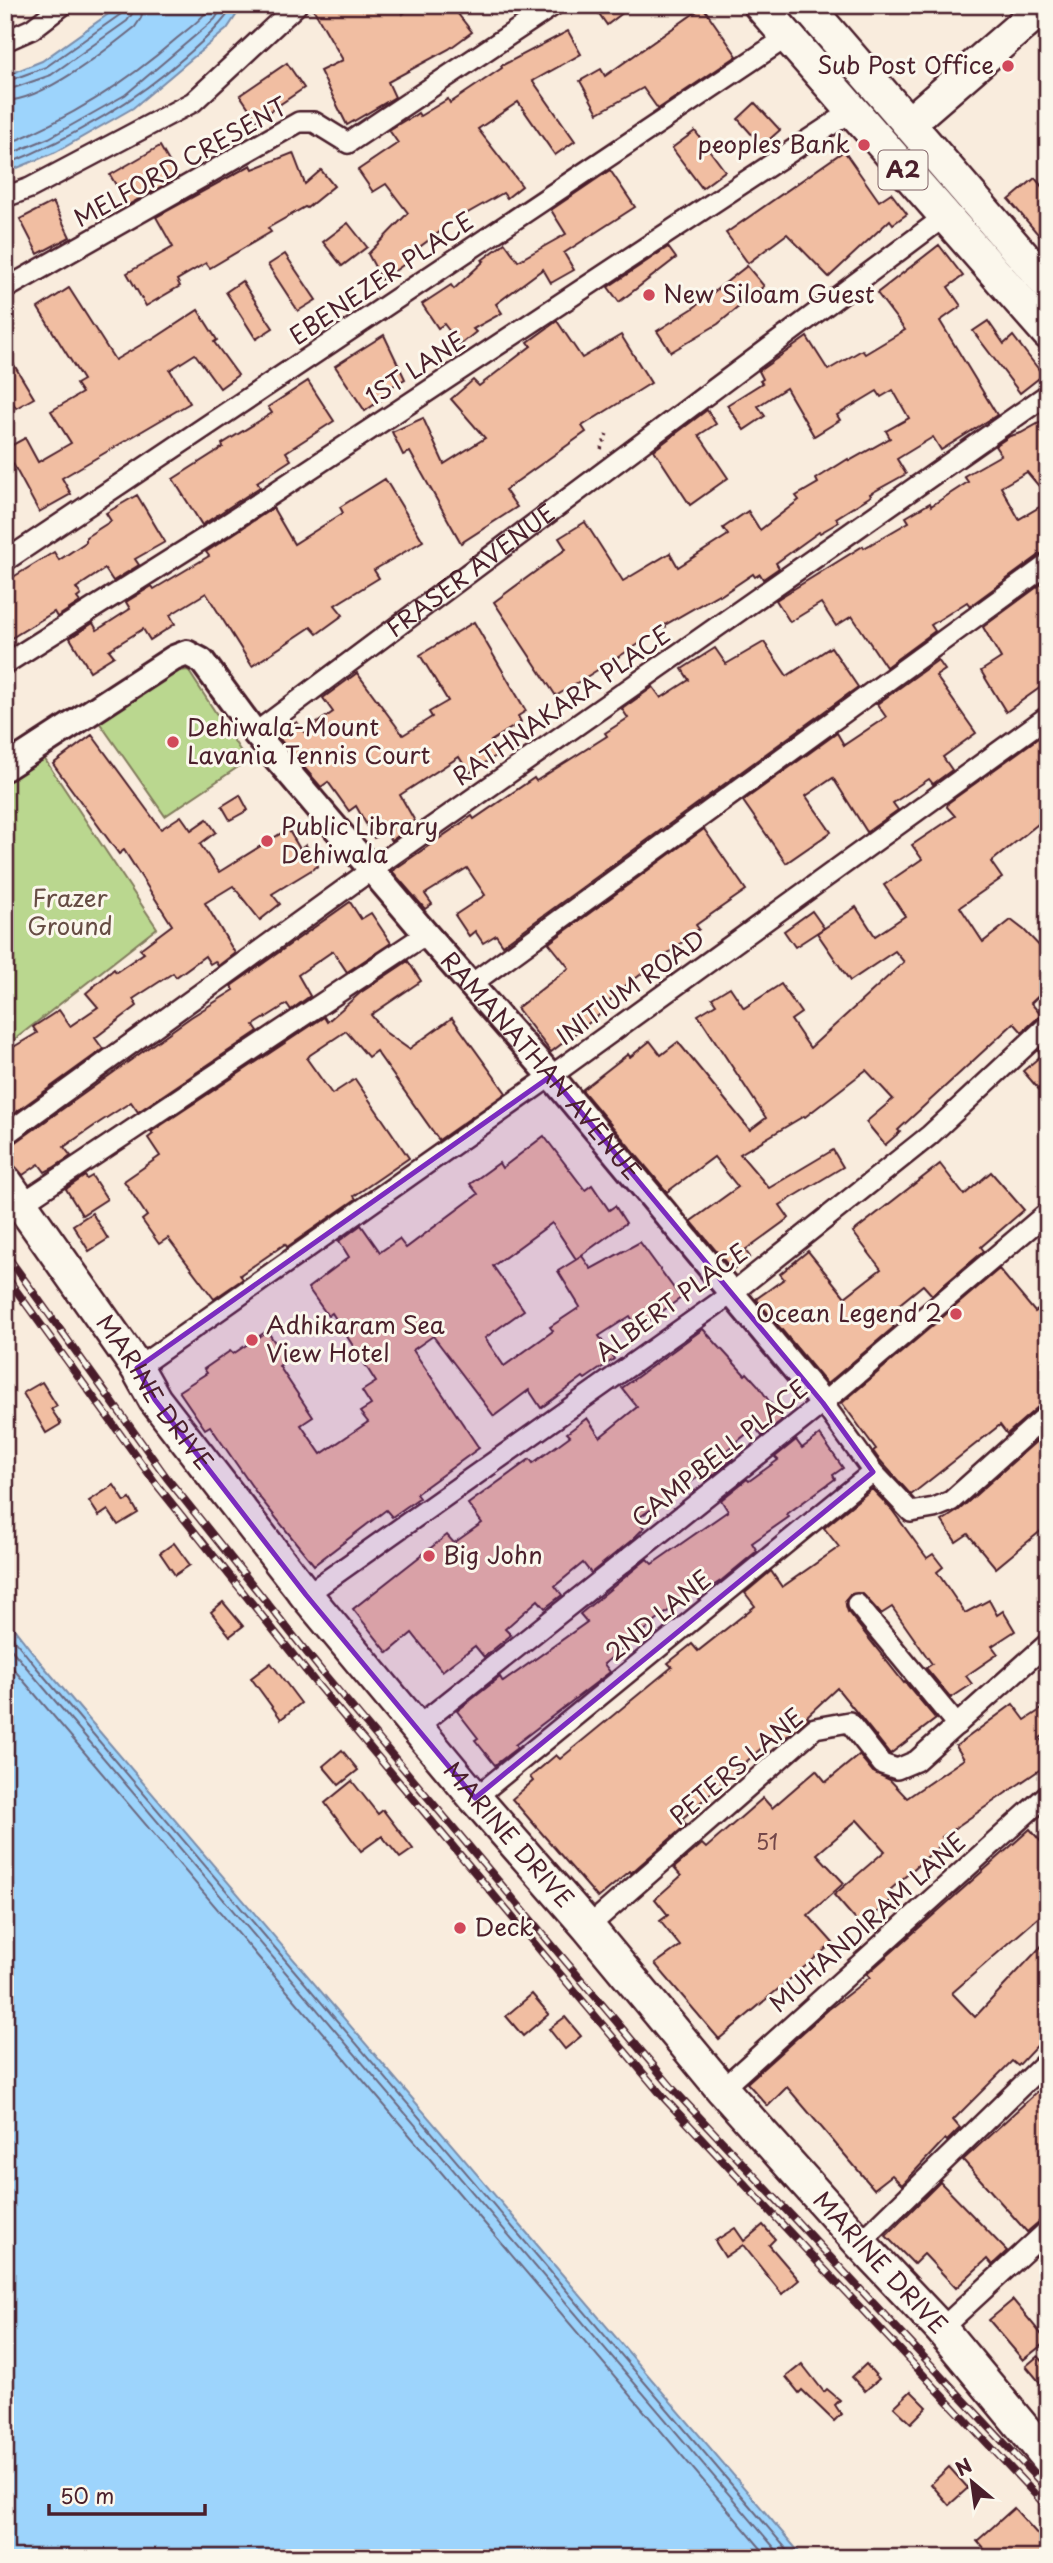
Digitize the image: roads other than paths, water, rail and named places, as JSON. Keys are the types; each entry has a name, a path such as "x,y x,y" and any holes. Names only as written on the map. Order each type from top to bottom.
{"main road":[{"name":"A2","path":"760,5 1048,333"},
{"name":"A2","path":"806,5 1043,271"},
{"path":"909,123 1045,5"},
{"name":"MARINE DRIVE","path":"13,1193 137,1368 155,1400 306,1595 722,2089 941,2329 1048,2458"}],"street":[{"path":"5,41 32,29 63,5"},
{"path":"5,197 30,188 193,102 297,5"},
{"name":"MELFORD CRESENT","path":"5,289 299,122 314,122 348,143 555,5"},
{"name":"EBENEZER PLACE","path":"5,561 787,37"},
{"name":"1ST LANE","path":"5,664 230,522 852,111"},
{"name":"FRASER AVENUE","path":"255,733 944,217"},
{"name":"RATHNAKARA PLACE","path":"5,1135 371,870 1048,394"},
{"path":"470,985 1048,565"},
{"path":"5,768 174,658 187,653 202,661 255,733"},
{"name":"INITIUM ROAD","path":"137,1368 551,1076 1048,716"},
{"name":"RAMANATHAN AVENUE","path":"255,733 551,1076 823,1403"},
{"path":"13,1193 426,934"},
{"name":"ALBERT PLACE","path":"306,1595 731,1294 930,1135 1048,1025"},
{"name":"CAMPBELL PLACE","path":"416,1727 823,1403 1048,1212"},
{"path":"823,1403 873,1472 911,1512 934,1508 951,1501 1048,1414"},
{"name":"2ND LANE","path":"475,1798 873,1472"},
{"path":"857,1605 957,1725"},
{"name":"PETERS LANE","path":"588,1927 815,1728 849,1722 882,1764 897,1769 916,1760 1048,1643"},
{"name":"MUHANDIRAM LANE","path":"722,2089 1048,1794"},
{"path":"860,2243 1048,2060"},
{"path":"941,2329 1048,2230"}],"water":[{"path":"121,5 243,5 227,29 133,108 56,152 5,173 5,76 42,61"},
{"path":"5,1617 41,1663 804,2558 5,2558"}],"railway":[{"path":"5,1253 167,1478 324,1674 674,2090 1048,2490"},
{"path":"5,1275 157,1485 315,1682 664,2098 1048,2508"}],"place":[{"name":"Sub Post Office","path":"1008,66"},
{"name":"peoples Bank","path":"864,145"},
{"name":"New Siloam Guest","path":"649,295"},
{"name":"Dehiwala-Mount Lavania Tennis Court","path":"173,742"},
{"name":"Public Library Dehiwala","path":"267,841"},
{"name":"Ocean Legend 2","path":"956,1314"},
{"name":"Adhikaram Sea View Hotel","path":"252,1340"},
{"name":"Big John","path":"429,1556"},
{"name":"Deck","path":"460,1928"}],"park label":[{"name":"Frazer Ground","path":"70,913"}]}
